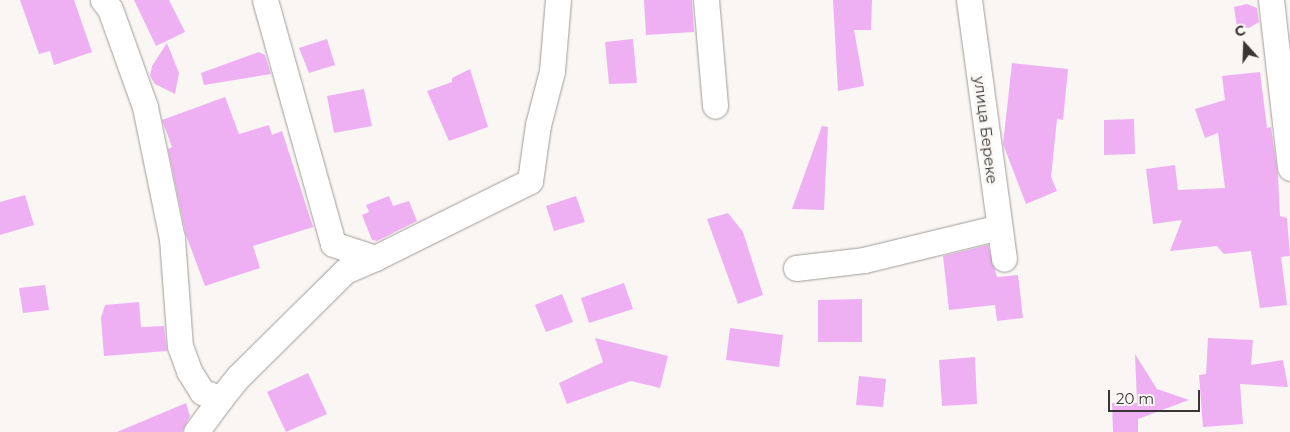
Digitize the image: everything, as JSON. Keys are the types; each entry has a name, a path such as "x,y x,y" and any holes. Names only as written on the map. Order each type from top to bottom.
{"street":[{"path":"103,0 110,9 145,107 172,238 180,346 189,372 202,392 221,398"},
{"path":"265,0 333,244 332,284"},
{"path":"196,432 238,376 345,271 530,181 538,125 552,71 558,0"},
{"path":"706,0 715,106"},
{"name":"улица Береке","path":"969,0 1004,259"},
{"path":"1271,0 1290,168"},
{"path":"796,268 864,260 946,238 999,227"},
{"path":"333,244 375,258"}],"building":[{"path":"20,0 74,0 92,52 54,65 50,51 39,54"},
{"path":"134,0 169,0 185,32 156,46"},
{"path":"644,0 692,0 694,32 646,35"},
{"path":"833,0 872,0 871,30 854,30 864,86 838,91"},
{"path":"1247,4 1257,8 1259,22 1249,28 1237,27 1234,7"},
{"path":"327,39 335,65 309,73 299,48"},
{"path":"633,39 637,83 609,84 605,42"},
{"path":"167,43 179,73 175,94 155,84 150,76 152,66"},
{"path":"259,52 265,55 271,74 204,85 201,73"},
{"path":"1012,63 1068,69 1063,120 1057,119 1051,177 1057,191 1026,204 1003,144"},
{"path":"470,69 488,127 449,141 427,91 452,82 452,78"},
{"path":"1260,72 1267,128 1271,127 1278,176 1280,216 1287,218 1290,256 1281,257 1287,305 1260,308 1251,251 1224,254 1217,246 1170,251 1182,220 1153,224 1146,169 1175,165 1178,190 1225,188 1218,133 1205,138 1195,109 1225,100 1222,76"},
{"path":"364,89 372,126 334,133 327,96"},
{"path":"225,97 239,134 269,125 272,135 282,131 313,227 253,246 260,268 205,286 186,235 168,149 172,147 162,120"},
{"path":"1134,119 1135,154 1104,155 1104,120"},
{"path":"822,126 828,127 824,210 792,209"},
{"path":"25,195 34,225 0,235 0,202"},
{"path":"389,196 393,206 409,201 417,221 377,241 372,240 362,215 369,212 366,205"},
{"path":"576,196 585,222 554,231 546,206"},
{"path":"728,213 743,232 763,295 738,304 707,219"},
{"path":"988,245 997,277 1018,275 1023,318 997,321 995,305 949,310 943,256"},
{"path":"624,283 633,309 589,323 581,298"},
{"path":"45,285 49,310 23,313 19,288"},
{"path":"562,294 573,322 546,332 535,305"},
{"path":"862,299 862,342 818,342 818,300"},
{"path":"139,302 141,327 164,326 167,351 104,356 101,318 105,305"},
{"path":"730,328 783,335 779,367 726,360"},
{"path":"595,338 668,356 660,388 631,381 567,404 559,383 603,362"},
{"path":"1208,338 1253,340 1251,365 1283,360 1288,387 1240,384 1243,424 1203,427 1199,375 1206,374"},
{"path":"1135,354 1157,389 1189,400 1138,419 1138,432 1113,432 1112,403 1137,403"},
{"path":"975,357 977,404 942,406 939,360"},
{"path":"308,373 327,414 286,432 267,392"},
{"path":"859,376 886,379 883,407 856,405"},
{"path":"186,403 190,416 182,432 117,432"}]}
